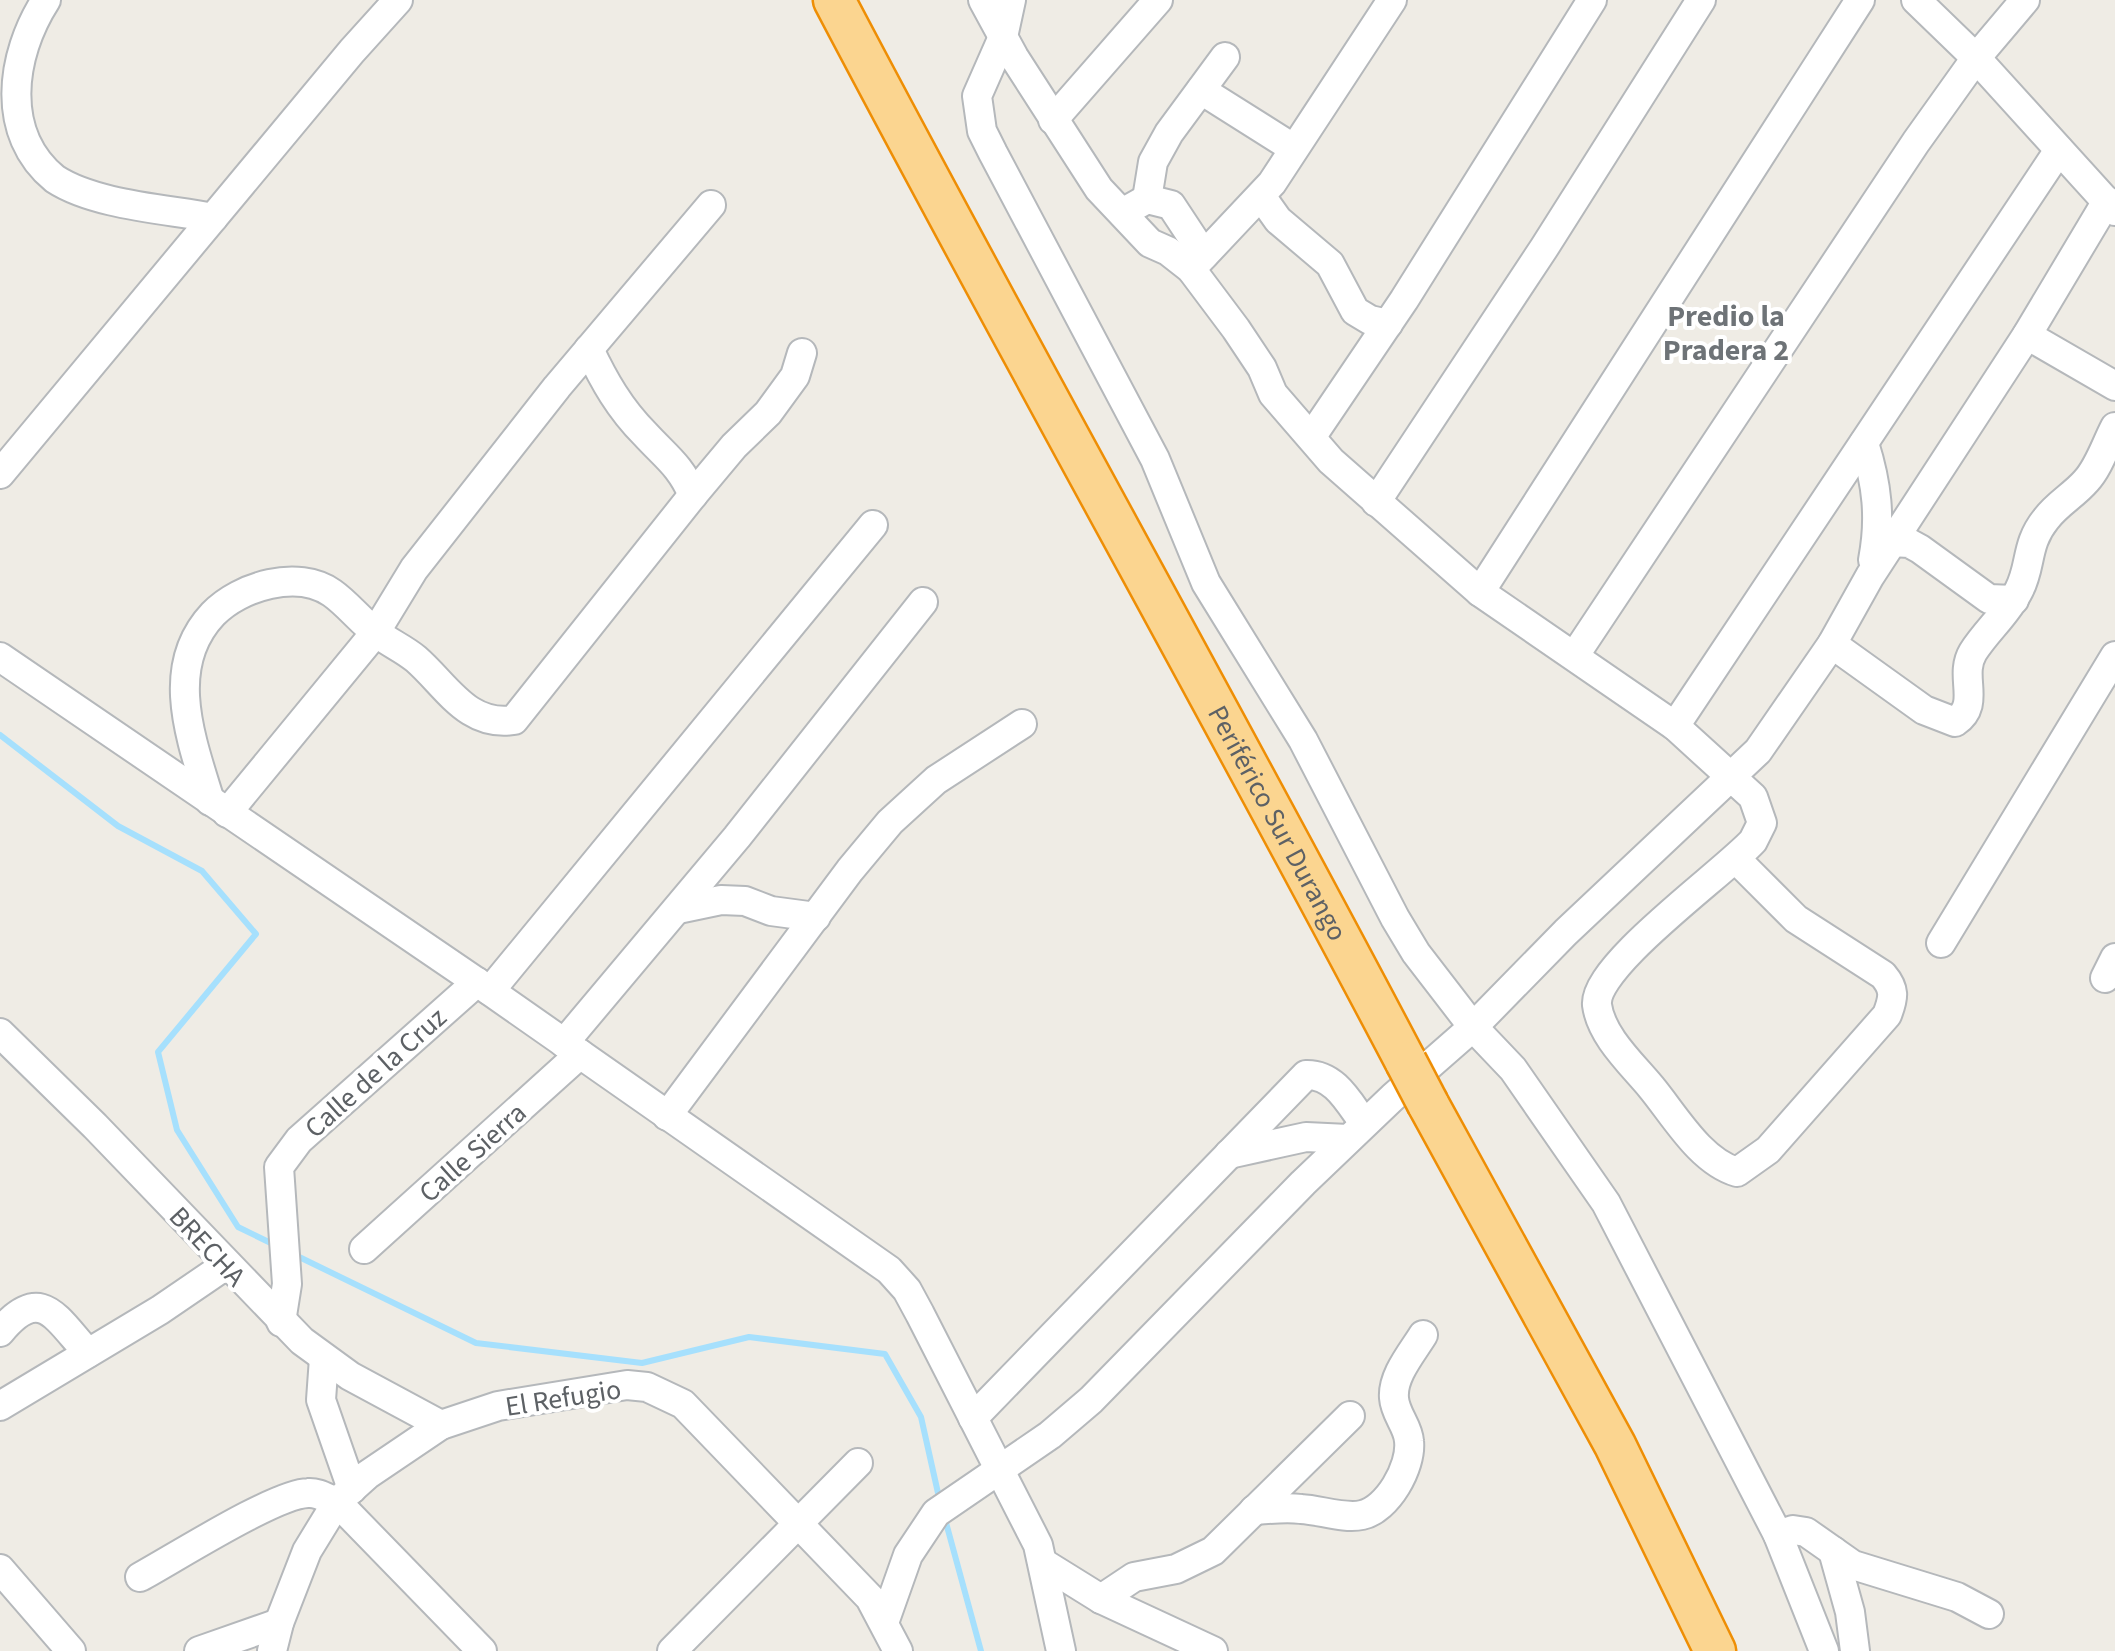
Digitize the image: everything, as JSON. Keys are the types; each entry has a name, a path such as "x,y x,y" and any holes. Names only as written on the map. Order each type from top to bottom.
{"highway":[{"name":"Periférico Sur Durango","path":"834,0 1036,382 1615,1445 1714,1651"}],"street":[{"path":"46,0 15,60 14,130 29,155 54,179 89,194 213,218"},
{"path":"0,474 398,0"},
{"path":"983,0 1098,190 1150,243 1198,262"},
{"path":"1011,0 1003,37 977,96 982,131 1155,459 1206,584 1304,740 1380,891 1416,953 1473,1027 1513,1069 1606,1203 1778,1535 1824,1651"},
{"path":"1053,120 1158,0"},
{"path":"1198,262 1261,196 1392,0"},
{"path":"1312,436 1388,324 1592,0"},
{"path":"1376,502 1701,0"},
{"path":"1480,592 1860,0"},
{"path":"885,1620 908,1554 936,1513 1001,1470 1091,1400 1356,1131 1473,1027 1566,932 1758,751 1832,644 1870,576 2111,206 1976,58 1916,0"},
{"path":"1575,655 1834,262 1976,58 2026,0"},
{"path":"1147,198 1153,162 1224,57"},
{"path":"1201,90 1293,148"},
{"path":"1675,726 2059,150"},
{"path":"1261,196 1286,228 1330,264 1355,310 1370,320 1388,324"},
{"path":"1124,216 1147,198 1170,205 1274,394 1331,460 1480,592 1675,726 1753,797 1762,823 1753,841 1628,954 1602,984 1596,1000 1606,1031 1624,1056 1713,1161 1737,1172 1768,1150 1887,1014 1893,999 1892,986 1883,975 1796,919 1736,860"},
{"path":"218,807 376,632 414,569 589,349 711,205"},
{"path":"2026,334 2115,386"},
{"path":"589,349 607,389 645,435 673,460 692,496"},
{"path":"218,807 187,716 184,663 197,632 217,610 241,594 266,586 309,582 330,591 376,632 415,658 458,703 496,722 514,720 692,496 734,446 768,414 795,376 802,353"},
{"path":"1832,644 1924,710 1954,722 1967,708 1970,693 1965,671 1971,656 2014,600 2025,576 2026,558 2034,538 2047,517 2090,478 2115,427"},
{"path":"1864,443 1872,467 1880,523 1870,576"},
{"name":"Calle de la Cruz","path":"281,1322 287,1284 279,1167 288,1152 484,986 873,524"},
{"path":"1892,542 1909,543 1920,549 1989,600 2014,600"},
{"name":"Calle Sierra","path":"364,1249 572,1049 678,909 923,602"},
{"path":"1941,943 2115,656"},
{"path":"0,657 484,986 889,1270 907,1290 1038,1545 1061,1651"},
{"path":"667,1116 860,858 918,795 1022,724"},
{"path":"678,909 721,900 744,901 771,911 816,917"},
{"name":"BRECHA","path":"0,1033 95,1126 281,1322 350,1376 442,1425"},
{"path":"973,1418 1306,1075 1317,1075 1337,1088 1356,1131"},
{"path":"1229,1154 1306,1137 1356,1131"},
{"path":"0,1406 226,1266"},
{"path":"0,1332 24,1308 47,1308 88,1352"},
{"path":"1254,1510 1295,1508 1358,1516 1375,1511 1386,1501 1403,1469 1410,1439 1397,1412 1396,1380 1423,1336"},
{"path":"324,1358 321,1400 345,1496 482,1651"},
{"name":"El Refugio","path":"345,1496 442,1425 498,1406 626,1385 647,1387 683,1404 798,1520"},
{"path":"1101,1599 1134,1577 1194,1562 1213,1550 1350,1416"},
{"path":"672,1651 858,1463"},
{"path":"140,1577 292,1495 312,1492 345,1496"},
{"path":"199,1651 276,1637 306,1551 345,1496"},
{"path":"798,1520 870,1598 898,1651"},
{"path":"1778,1535 1794,1530 1806,1532 1853,1565 1957,1597 1989,1614"},
{"path":"1833,1550 1850,1612 1854,1651"},
{"path":"1042,1563 1101,1599 1213,1651"},
{"path":"0,1569 71,1651"}],"waterway":[{"path":"0,735 118,826 202,871 256,934 158,1052 177,1130 238,1227 277,1246"},
{"path":"293,1254 476,1343 642,1363 749,1337 885,1354 921,1417 940,1502"},
{"path":"945,1519 981,1651"}],"district":[{"name":"Predio la Pradera 2","path":"1726,333"}]}
